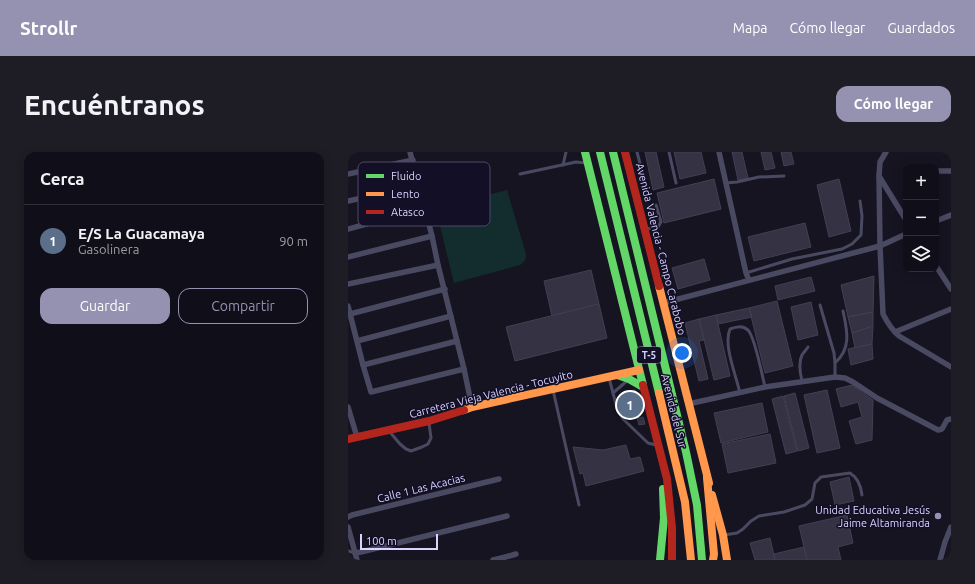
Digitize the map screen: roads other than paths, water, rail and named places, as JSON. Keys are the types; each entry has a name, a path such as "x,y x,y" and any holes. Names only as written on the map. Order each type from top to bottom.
{"main road":[{"path":"585,152 667,479 672,528 672,560"},
{"name":"Avenida del Sur","path":"600,152 685,502 691,560"},
{"name":"Avenida del Sur","path":"612,152 686,452 697,505 702,560"},
{"path":"620,152 622,192"},
{"name":"Avenida Valencia - Campo Carabobo","path":"625,152 722,535 727,560"},
{"name":"Carretera Vieja Valencia - Tocuyito","path":"348,439 429,421 472,407 639,370"},
{"path":"613,376 629,379 643,387"},
{"path":"660,560 664,518 663,464"},
{"path":"707,478 714,554 713,560"}],"street":[{"path":"404,162 413,160 410,152"},
{"path":"719,152 746,273 749,280"},
{"path":"886,152 880,162 879,176 883,314 888,323 899,336 951,367"},
{"path":"939,171 951,171"},
{"path":"348,174 358,172"},
{"path":"879,176 903,215"},
{"path":"348,201 358,199"},
{"path":"939,220 951,215"},
{"path":"348,229 359,226"},
{"path":"430,226 472,407"},
{"path":"663,303 880,246 903,235"},
{"path":"348,257 432,236"},
{"path":"348,284 438,265"},
{"path":"939,271 951,289"},
{"path":"350,314 445,289"},
{"path":"348,306 362,365 371,392 464,369"},
{"path":"895,332 951,309"},
{"path":"357,341 451,316"},
{"path":"362,365 457,341"},
{"path":"688,404 765,387 802,381 845,378 877,398 938,430 942,429 947,420 951,419"},
{"path":"348,407 357,437"},
{"name":"Calle 1 Las Acacias","path":"348,517 499,479"},
{"path":"355,553 507,516"},
{"path":"348,527 357,560"},
{"path":"940,560 951,527"},
{"path":"492,560 502,559 516,554"}],"lane":[{"path":"563,165 566,152"},
{"path":"637,152 647,190"},
{"path":"670,152 676,183"},
{"path":"520,174 576,162 588,163"},
{"path":"726,183 759,177 784,176"},
{"path":"746,273 792,259 842,249 852,244 861,235 862,216 860,201"},
{"path":"644,230 658,227 661,222 656,204"},
{"path":"820,305 834,354 835,378"},
{"path":"835,363 839,360 845,350 848,336 843,311"},
{"path":"740,392 734,375 728,341 730,329 739,327 748,330 751,335 765,387"},
{"path":"802,381 800,364 802,356 808,347"},
{"path":"613,376 613,393 617,408 623,419 648,443 658,446"},
{"path":"613,393 629,379"},
{"path":"553,389 579,505"},
{"path":"388,430 400,444 411,451 428,444 431,438 429,421"},
{"path":"722,535 736,533 759,516 784,512 805,505 812,499 815,483 820,477 850,473 855,476 861,486 862,495"},
{"path":"348,551 355,553"}],"place":[{"name":"E/S La Guacamaya","path":"630,405"},
{"name":"Unidad Educativa Jesús Jaime Altamiranda","path":"938,516"}]}
